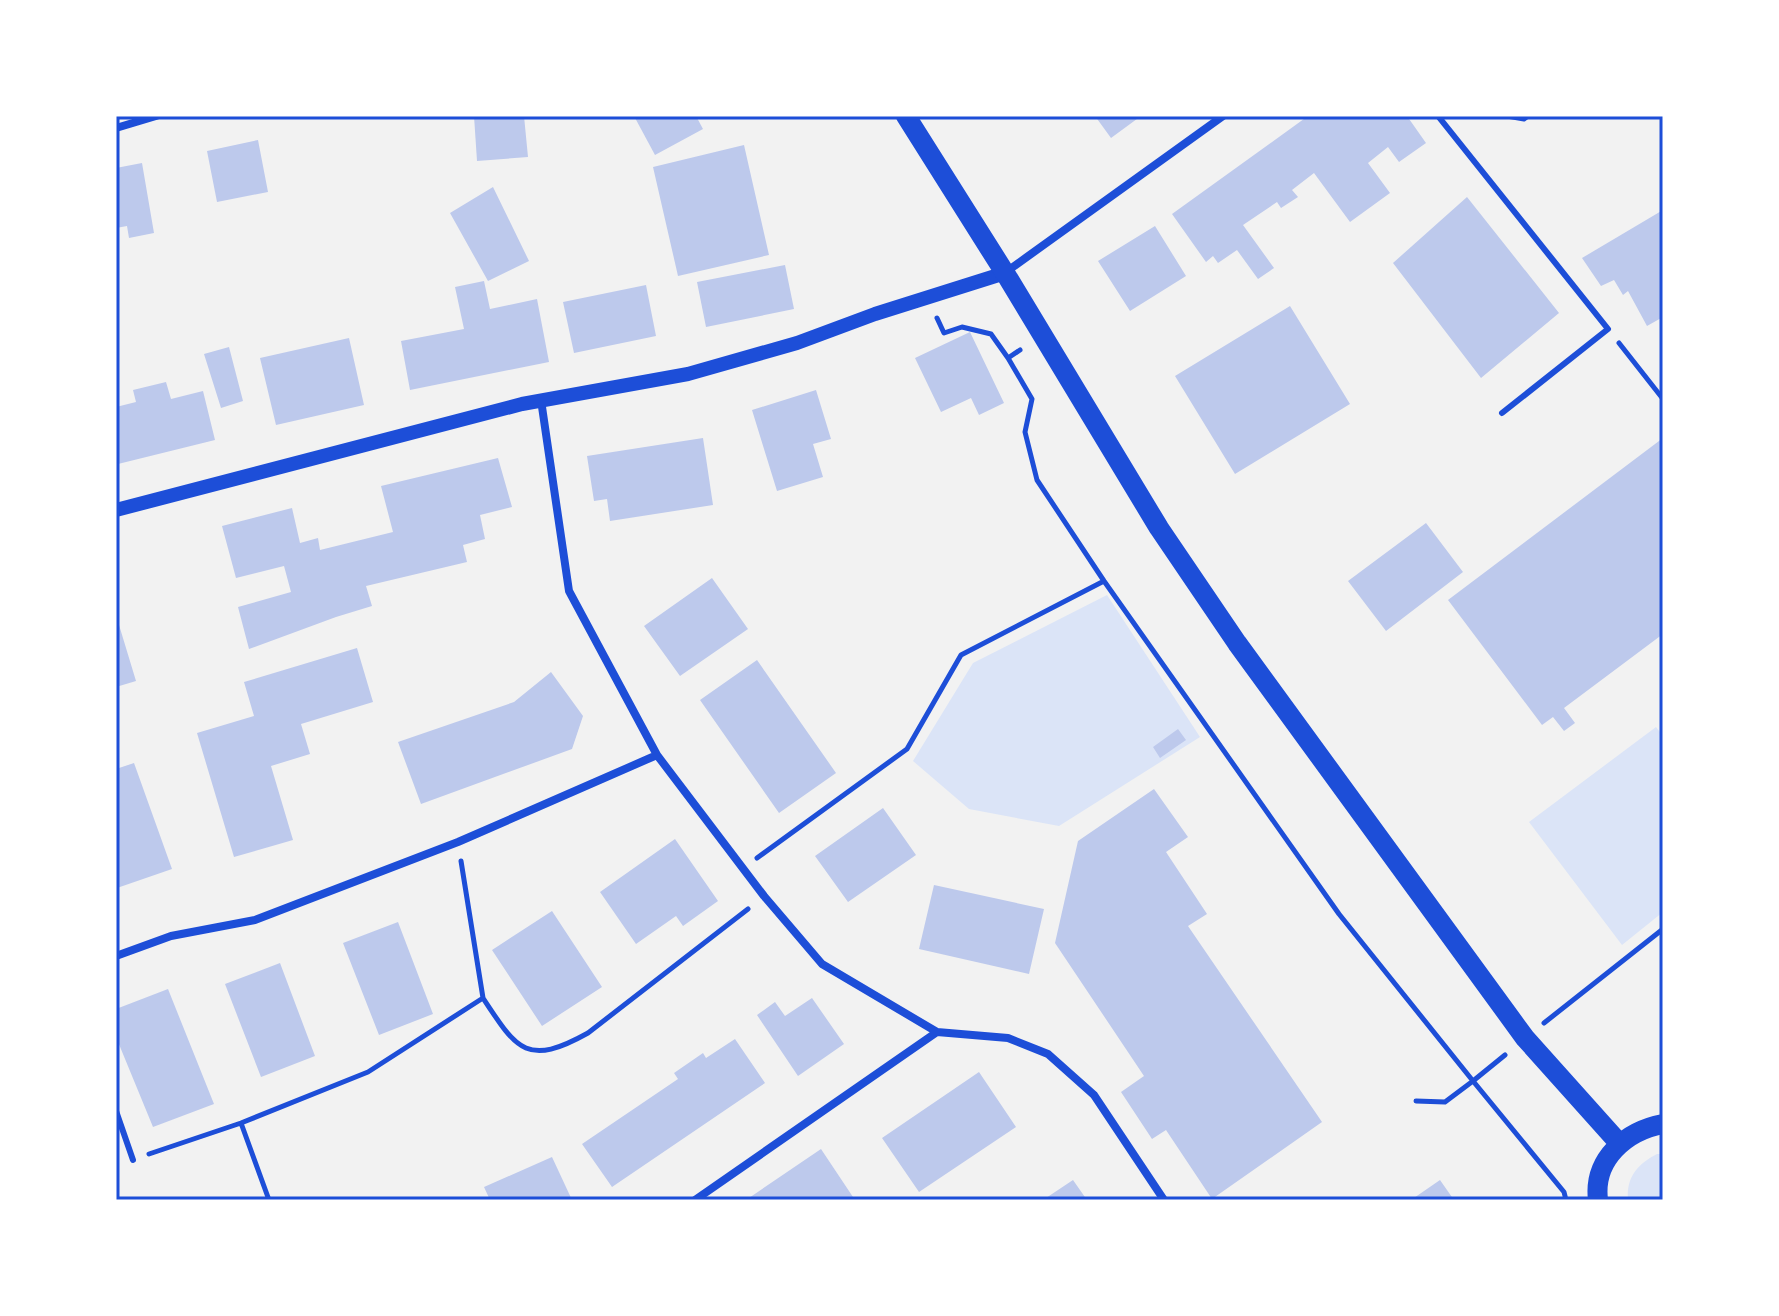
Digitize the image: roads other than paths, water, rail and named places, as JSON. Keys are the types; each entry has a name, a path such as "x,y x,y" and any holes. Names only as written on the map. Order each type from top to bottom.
{"main road":[{"path":"906,116 1159,528 1237,643 1525,1038 1619,1143"},
{"path":"1598,1200 1603,1164 1619,1143 1642,1128 1663,1124"}],"street":[{"path":"116,128 156,116"},
{"path":"116,510 541,399 688,374 797,343 928,296 1005,273 1223,116"},
{"path":"541,399 569,591 657,755 764,896 822,964 937,1032 1008,1038 1048,1054 1094,1095 1164,1200"},
{"path":"116,956 171,936 255,920 458,842 657,755"},
{"path":"695,1200 937,1032"}],"lane":[{"path":"1438,116 1608,329 1502,413"},
{"path":"116,1111 133,1160"}]}
